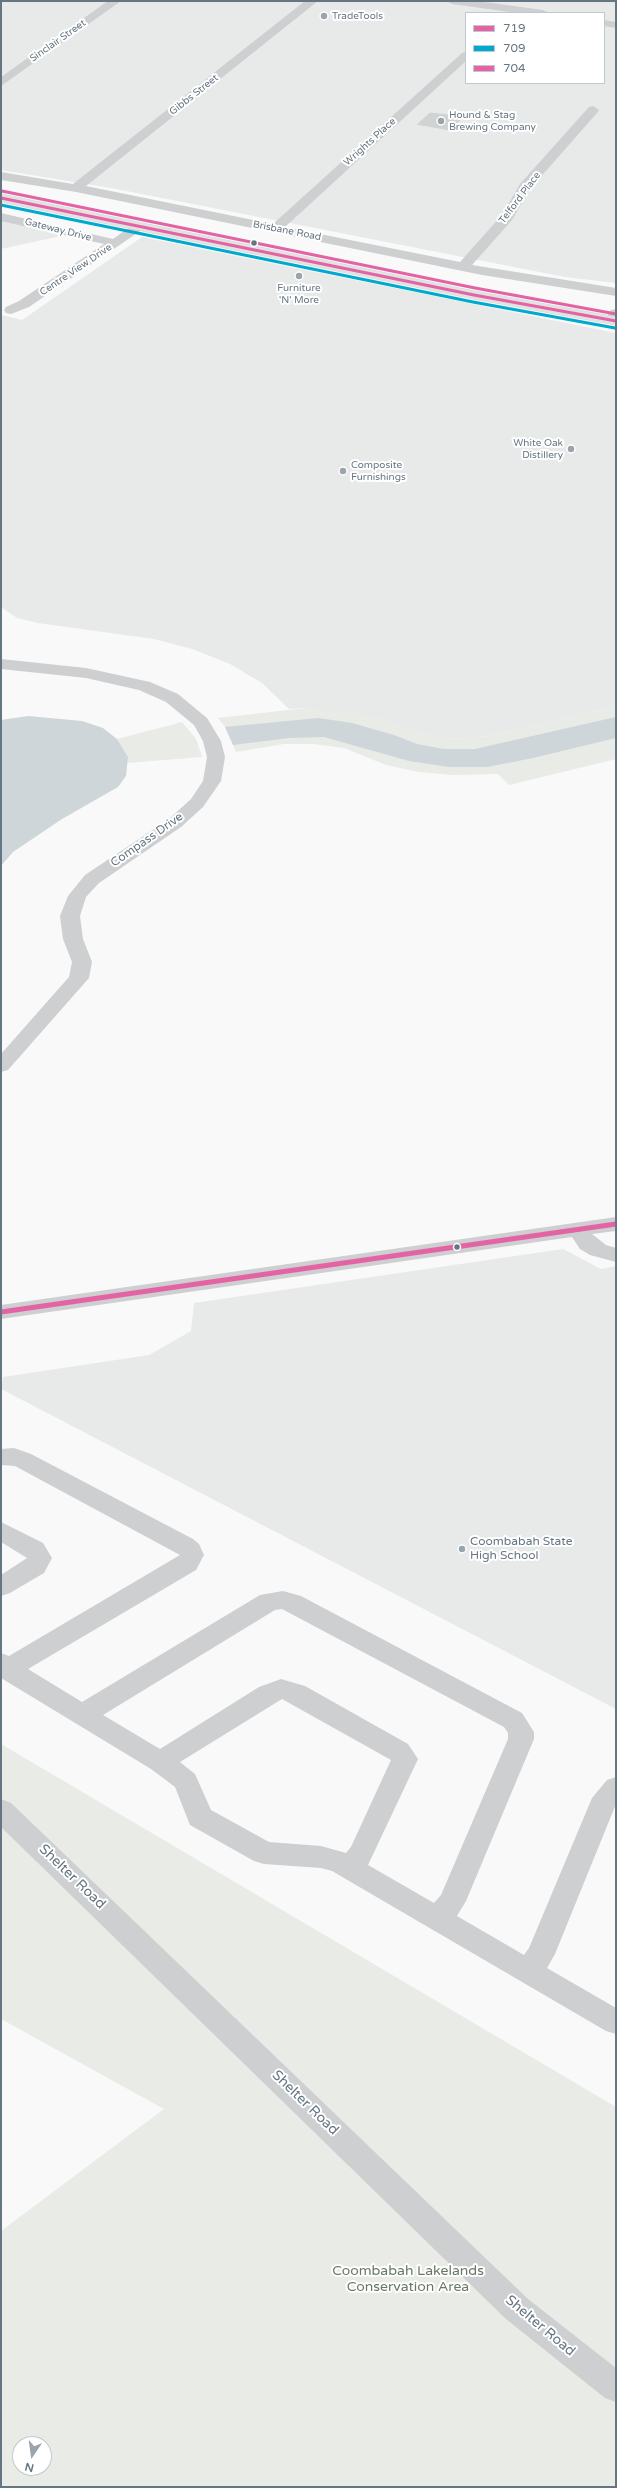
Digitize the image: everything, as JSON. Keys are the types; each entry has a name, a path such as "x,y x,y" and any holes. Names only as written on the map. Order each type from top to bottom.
{"highway":[{"name":"Brisbane Road","path":"1,190 615,317"},
{"name":"Brisbane Road","path":"1,198 474,295 615,317"}],"street":[{"name":"Sinclair Street","path":"1,82 115,1"},
{"name":"Gibbs Street","path":"76,188 312,1"},
{"path":"452,1 529,12"},
{"path":"605,23 616,25"},
{"name":"Wrights Place","path":"275,229 465,57"},
{"name":"Telford Place","path":"463,267 507,217 525,187 593,110"},
{"name":"Brisbane Road","path":"1,176 76,188 463,267 573,284"},
{"name":"Gateway Drive","path":"1,217 115,243"},
{"name":"Centre View Drive","path":"11,310 24,304 139,227"},
{"path":"573,284 616,288"},
{"path":"573,284 616,292"},
{"name":"Compass Drive","path":"1,664 86,673 144,686 172,698 201,722 212,741 216,758 212,781 197,803 176,823 92,879 76,896 70,916 73,939 82,962 79,978 1,1066"},
{"path":"1,1312 616,1224"},
{"path":"578,1230 588,1244 598,1250 616,1255"},
{"path":"1,1457 14,1456 23,1460 184,1545 190,1550 192,1555 186,1564 4,1666 160,1762 186,1781 200,1817 264,1853 320,1857 340,1862 616,2022"},
{"path":"1,1531 34,1549 40,1558 35,1568 1,1587"},
{"path":"82,1715 269,1602 283,1600 292,1603 513,1720 521,1732 521,1740 452,1901 438,1919"},
{"path":"160,1762 268,1694 281,1689 296,1693 399,1751 405,1759 362,1853 350,1868"},
{"path":"528,1971 541,1954 605,1798 616,1787"},
{"name":"Shelter Road","path":"1,1810 517,2309 616,2387"}],"shaded area":[{"path":"1,1 616,1 616,283 565,277 116,189 1,170"},
{"path":"1,214 73,229 61,236 1,249"},
{"path":"142,237 616,333 616,706 490,736 455,739 422,735 379,718 306,708 289,709 262,683 230,664 192,649 154,639 38,623 17,618 1,607 1,315 22,320"},
{"path":"28,716 82,721 103,728 117,739 128,757 126,776 118,787 62,819 13,852 1,866 1,720"},
{"path":"616,717 616,738 533,758 487,767 449,767 409,761 324,737 289,738 233,745 225,727 318,718 352,723 394,735 417,744 444,749 475,749"},
{"name":"Coombabah State High School","path":"563,1249 601,1269 616,1266 616,1709 1,1389 3,1377 149,1355 191,1331 194,1303"}],"green space":[{"path":"616,706 616,759 509,785 498,774 452,775 419,772 386,765 344,748 313,744 284,744 236,752 225,727 218,718 306,708 345,711 379,718 422,735 455,739 490,736"},
{"path":"182,722 196,739 202,757 127,763 128,757 117,739"},
{"name":"Coombabah Lakelands Conservation Area","path":"1,1744 616,2107 616,2487 1,2487 1,2231 164,2109 1,2019"}],"building":[{"name":"Hound & Stag Brewing Company","path":"430,112 465,116 450,131 416,125"}],"transit line":[{"name":"704","path":"2,191 475,288 616,314"},
{"name":"719","path":"1,198 474,295 616,321"},
{"name":"709","path":"1,205 473,302 615,328"},
{"name":"719","path":"1,1312 616,1224"}],"place":[{"name":"TradeTools","path":"324,16"},
{"name":"Hound & Stag Brewing Company","path":"441,121"},
{"name":"Furniture 'N' More","path":"299,276"},
{"name":"White Oak Distillery","path":"571,449"},
{"name":"Composite Furnishings","path":"343,471"},
{"name":"Coombabah State High School","path":"462,1549"}]}
